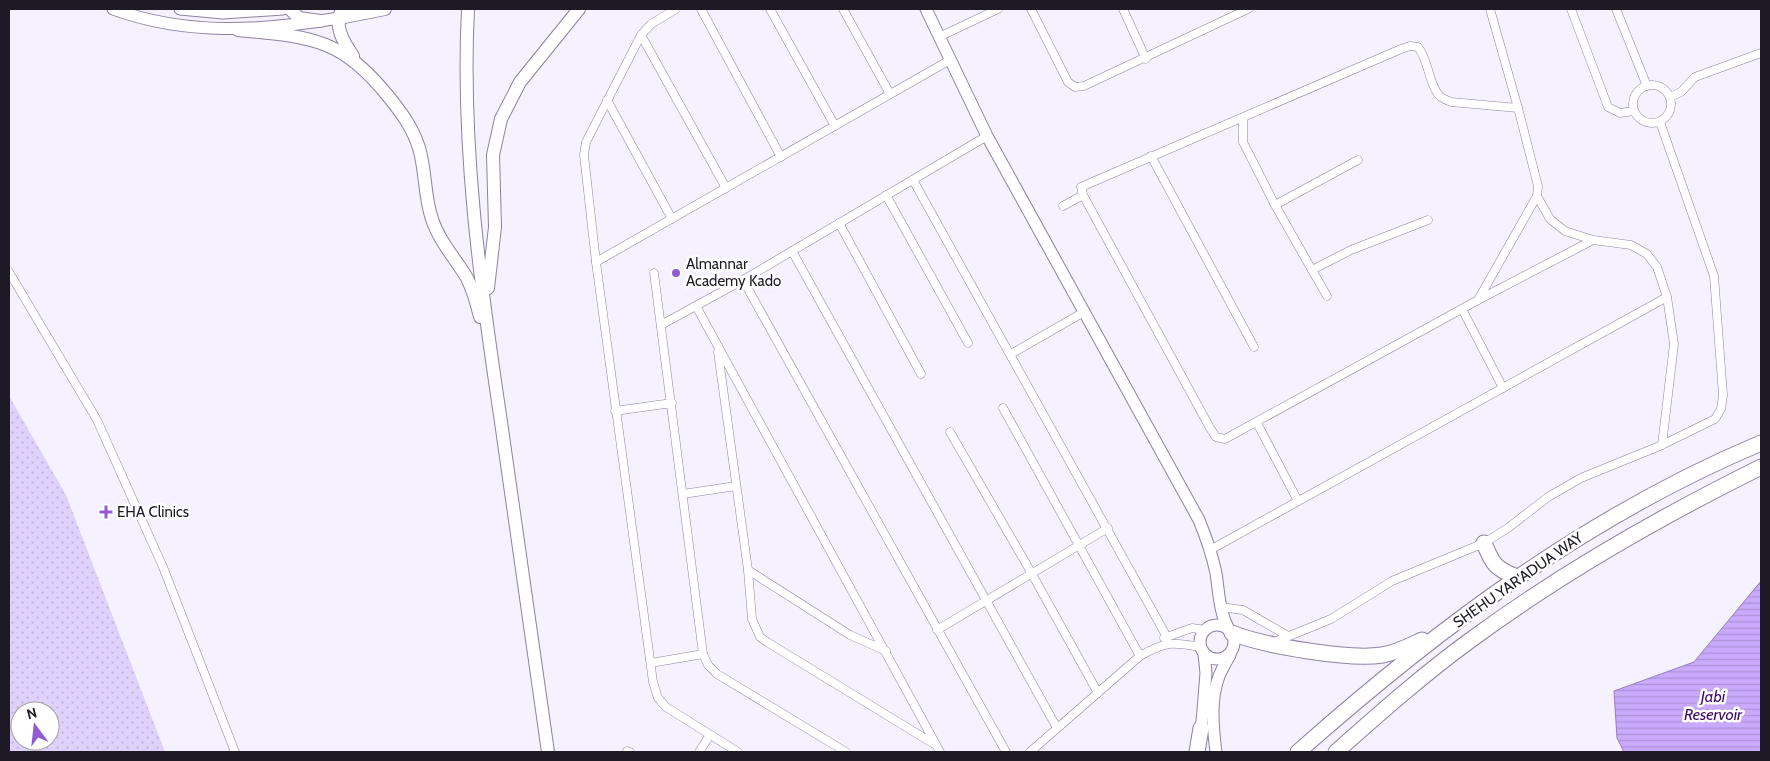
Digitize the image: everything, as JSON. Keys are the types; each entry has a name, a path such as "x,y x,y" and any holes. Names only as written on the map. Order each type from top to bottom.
{"highway":[{"name":"SHEHU YAR'ADUA WAY","path":"1298,752 1394,669 1468,612 1561,548 1652,494 1761,444"},
{"name":"SHEHU YAR'ADUA WAY","path":"1336,752 1437,666 1555,581 1658,520 1761,467"},
{"path":"1484,543 1492,563 1506,573 1518,577"},
{"path":"1230,631 1270,644 1354,656 1384,655 1409,646 1468,612"},
{"path":"1196,752 1201,728"},
{"path":"1342,752 1358,732"}],"main road":[{"path":"290,9 299,18 320,21"},
{"path":"385,9 341,13 342,38 360,66 398,109 415,137 422,160 432,220 437,233 464,273 472,291 494,372"},
{"path":"468,9 469,134 486,313 548,752"},
{"path":"486,313 495,227 493,155 501,119 520,82 576,11"},
{"path":"238,30 300,36 317,40 334,47 360,66"}],"street":[{"path":"113,9 180,26 238,30 320,21 341,13"},
{"path":"180,9 223,13 283,9"},
{"path":"676,9 651,24 641,35 586,142 584,155 616,411 651,663 658,698 666,708 738,752"},
{"path":"701,9 781,157"},
{"path":"770,9 835,126"},
{"path":"844,9 890,94"},
{"path":"926,9 987,136 1199,520 1216,574 1219,602 1234,642 1218,678 1215,693 1213,726 1216,752"},
{"path":"939,37 998,9"},
{"path":"1031,9 1068,82 1075,88 1084,86 1146,59 1248,9"},
{"path":"1123,9 1146,59"},
{"path":"1490,9 1518,108 1538,186 1538,196 1550,219 1565,230 1593,240 1630,245 1647,254 1657,267 1667,297 1674,344 1662,445"},
{"path":"1572,9 1608,107 1620,113 1634,111"},
{"path":"1616,9 1647,86"},
{"path":"641,35 726,188"},
{"path":"1518,108 1452,102 1444,99 1438,95 1424,55 1418,47 1410,46 1084,184 1081,187 1083,194 1216,437 1224,439 1257,423 1478,300 1593,240"},
{"path":"1670,97 1681,92 1695,77 1761,53"},
{"path":"596,262 950,60"},
{"path":"1647,86 1661,87 1670,97 1670,111 1660,122 1643,121 1634,111 1634,97 1647,86"},
{"path":"607,100 672,219"},
{"path":"1243,118 1243,142 1274,205 1327,296"},
{"path":"1270,644 1331,619 1392,581 1484,543 1562,488 1602,468 1662,445 1714,419 1721,410 1723,395 1714,276 1660,122"},
{"path":"661,325 743,280 987,136"},
{"path":"1150,156 1254,347"},
{"path":"1274,205 1358,160"},
{"path":"913,180 1167,637"},
{"path":"1063,206 1083,194"},
{"path":"886,195 968,343"},
{"path":"1478,300 1538,196"},
{"path":"1312,270 1351,250 1428,220"},
{"path":"839,223 921,374"},
{"path":"792,251 1057,728"},
{"path":"9,272 96,420 163,567 235,752"},
{"path":"654,272 703,654 708,665 717,674 846,752"},
{"path":"743,280 1006,752"},
{"path":"1210,550 1667,297"},
{"path":"696,306 938,749"},
{"path":"1462,309 1503,388"},
{"path":"1011,354 1084,312"},
{"path":"718,347 748,570 752,620 760,637 938,749"},
{"path":"616,411 672,403"},
{"path":"1003,408 1140,656"},
{"path":"1257,423 1298,501"},
{"path":"950,432 1098,693"},
{"path":"683,494 736,486"},
{"path":"937,630 1108,528"},
{"path":"748,570 850,635 886,651"},
{"path":"1219,602 1243,610 1288,636"},
{"path":"1204,752 1201,728 1206,673 1199,641 1214,616 1219,602"},
{"path":"1150,651 1167,637 1192,628 1205,629 1216,625 1230,631"},
{"path":"1030,752 1140,656 1150,651 1175,642 1202,650 1214,660 1230,654"},
{"path":"651,663 703,654"},
{"path":"700,752 710,735"}],"shaded area":[{"path":"9,396 66,495 165,752 9,752"}],"water":[{"name":"Jabi Reservoir","path":"1761,581 1761,752 1624,752 1617,738 1614,691 1694,662"}],"place":[{"name":"Almannar Academy Kado","path":"676,273"},
{"name":"EHA Clinics","path":"106,512"}]}
